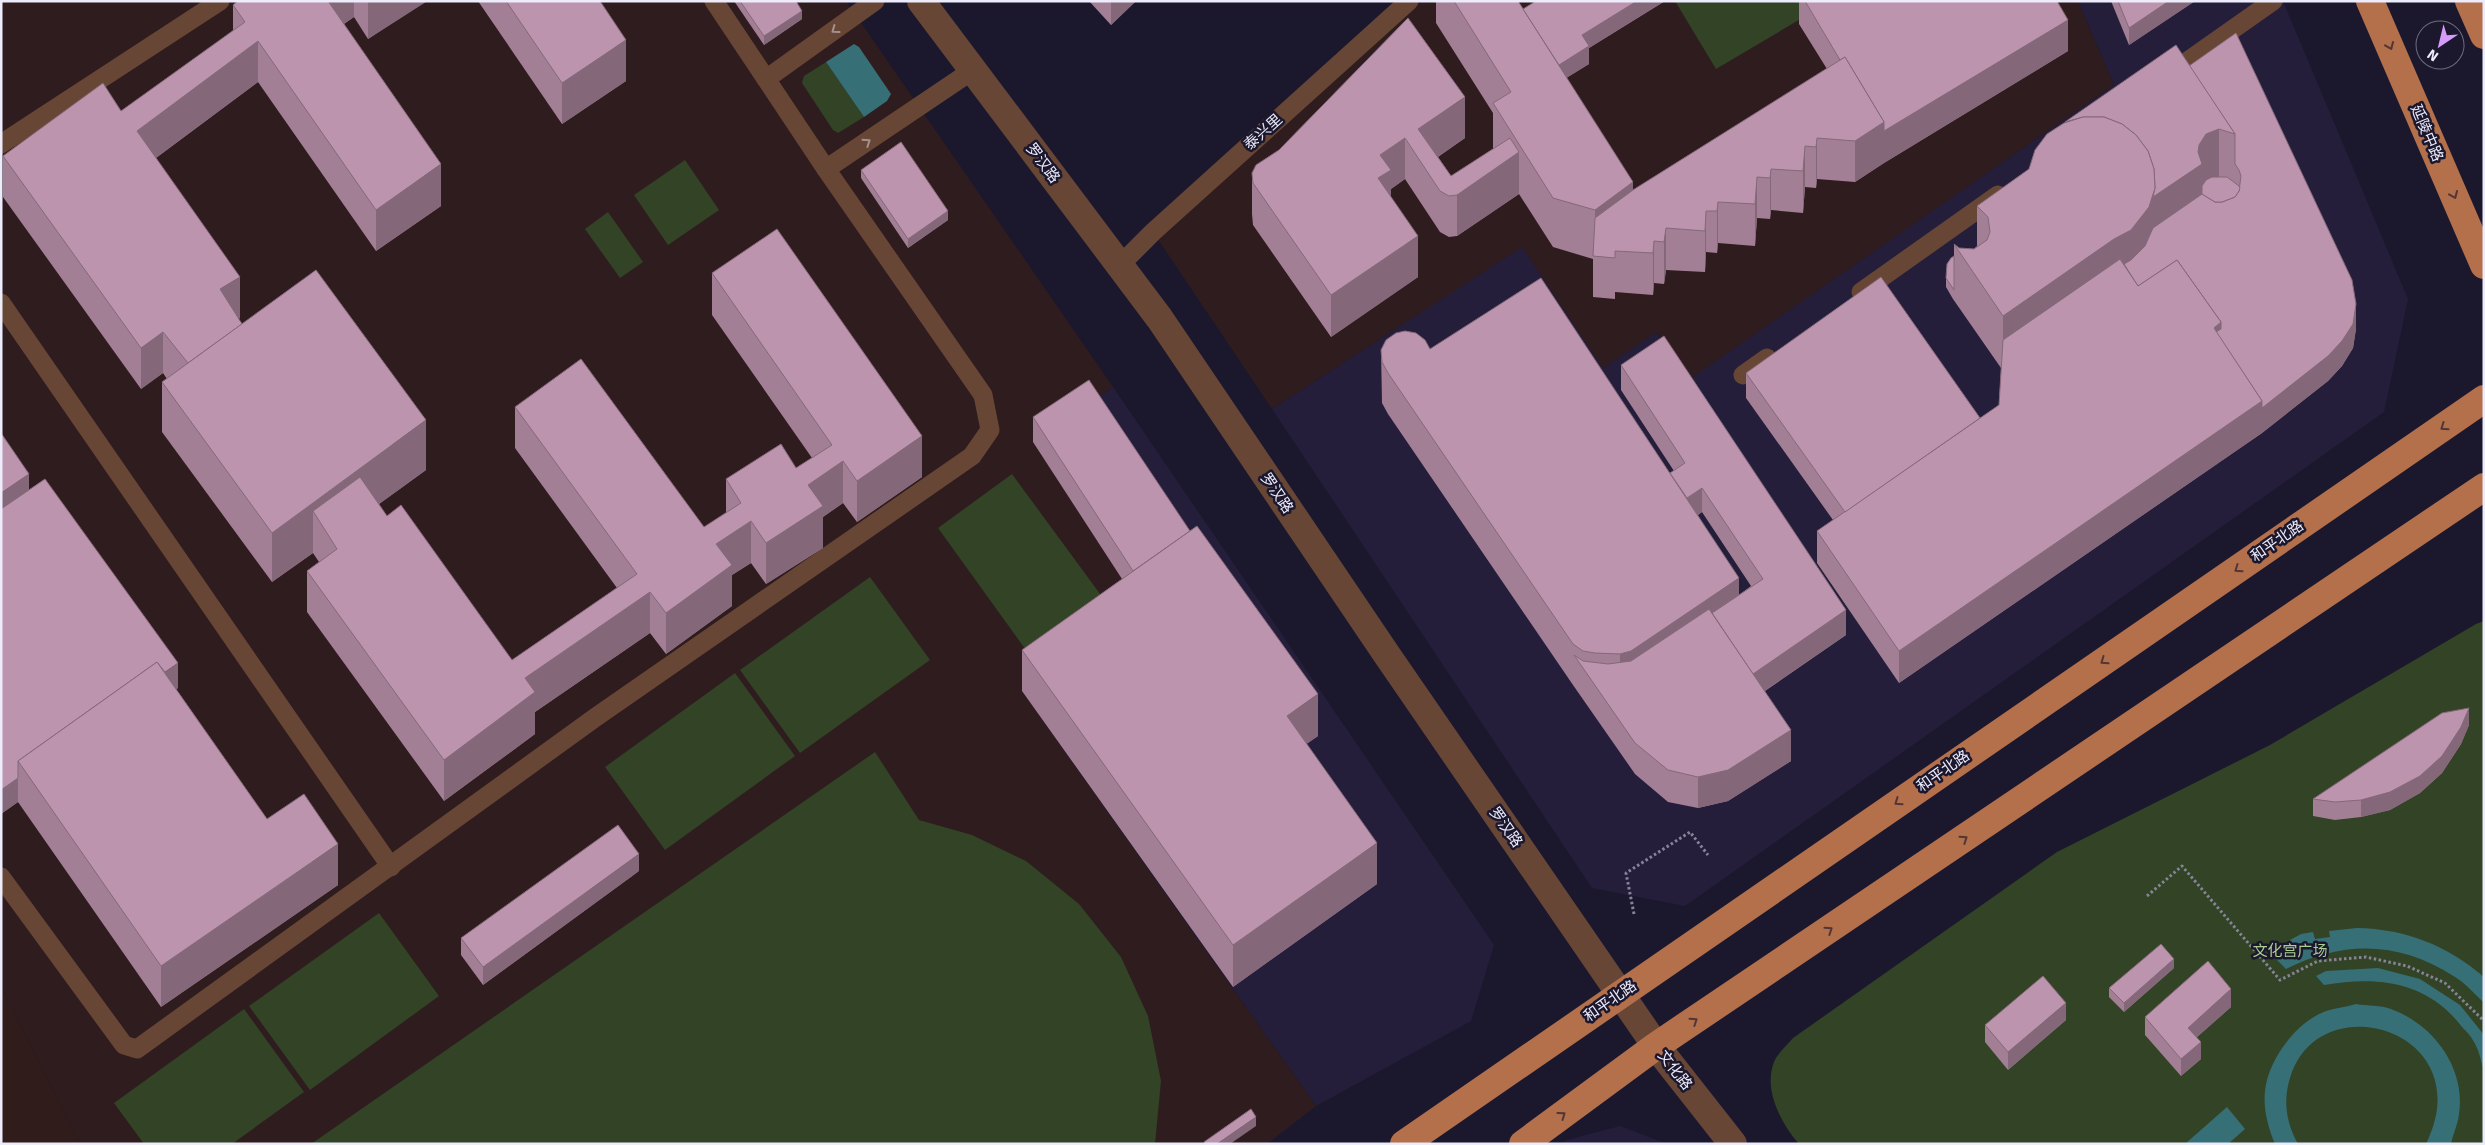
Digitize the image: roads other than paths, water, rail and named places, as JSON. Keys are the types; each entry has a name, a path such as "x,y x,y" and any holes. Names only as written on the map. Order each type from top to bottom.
{"main road":[{"name":"延陵中路","path":"2370,1 2484,265"},
{"path":"2469,1 2484,35"},
{"name":"和平北路","path":"1404,1144 2484,399"},
{"path":"1523,1144 1656,1046 2484,487"}],"street":[{"name":"罗汉路","path":"934,6 973,70 1160,318 1387,656 1621,993"},
{"name":"文化路","path":"1621,993 1656,1046 1734,1144"}],"lane":[{"path":"1,144 220,1"},
{"path":"1,877 124,1045 137,1049 596,717 972,456 990,430 983,394 826,169 714,1"},
{"path":"766,79 875,1"},
{"name":"泰兴里","path":"1120,265 1153,232 1409,1"},
{"path":"2150,87 2272,1"},
{"path":"826,169 973,70"},
{"path":"1849,300 2012,185"},
{"path":"1,303 391,867"},
{"path":"1743,375 1784,346"}],"park label":[{"name":"文化宫广场","path":"2290,951"}]}
